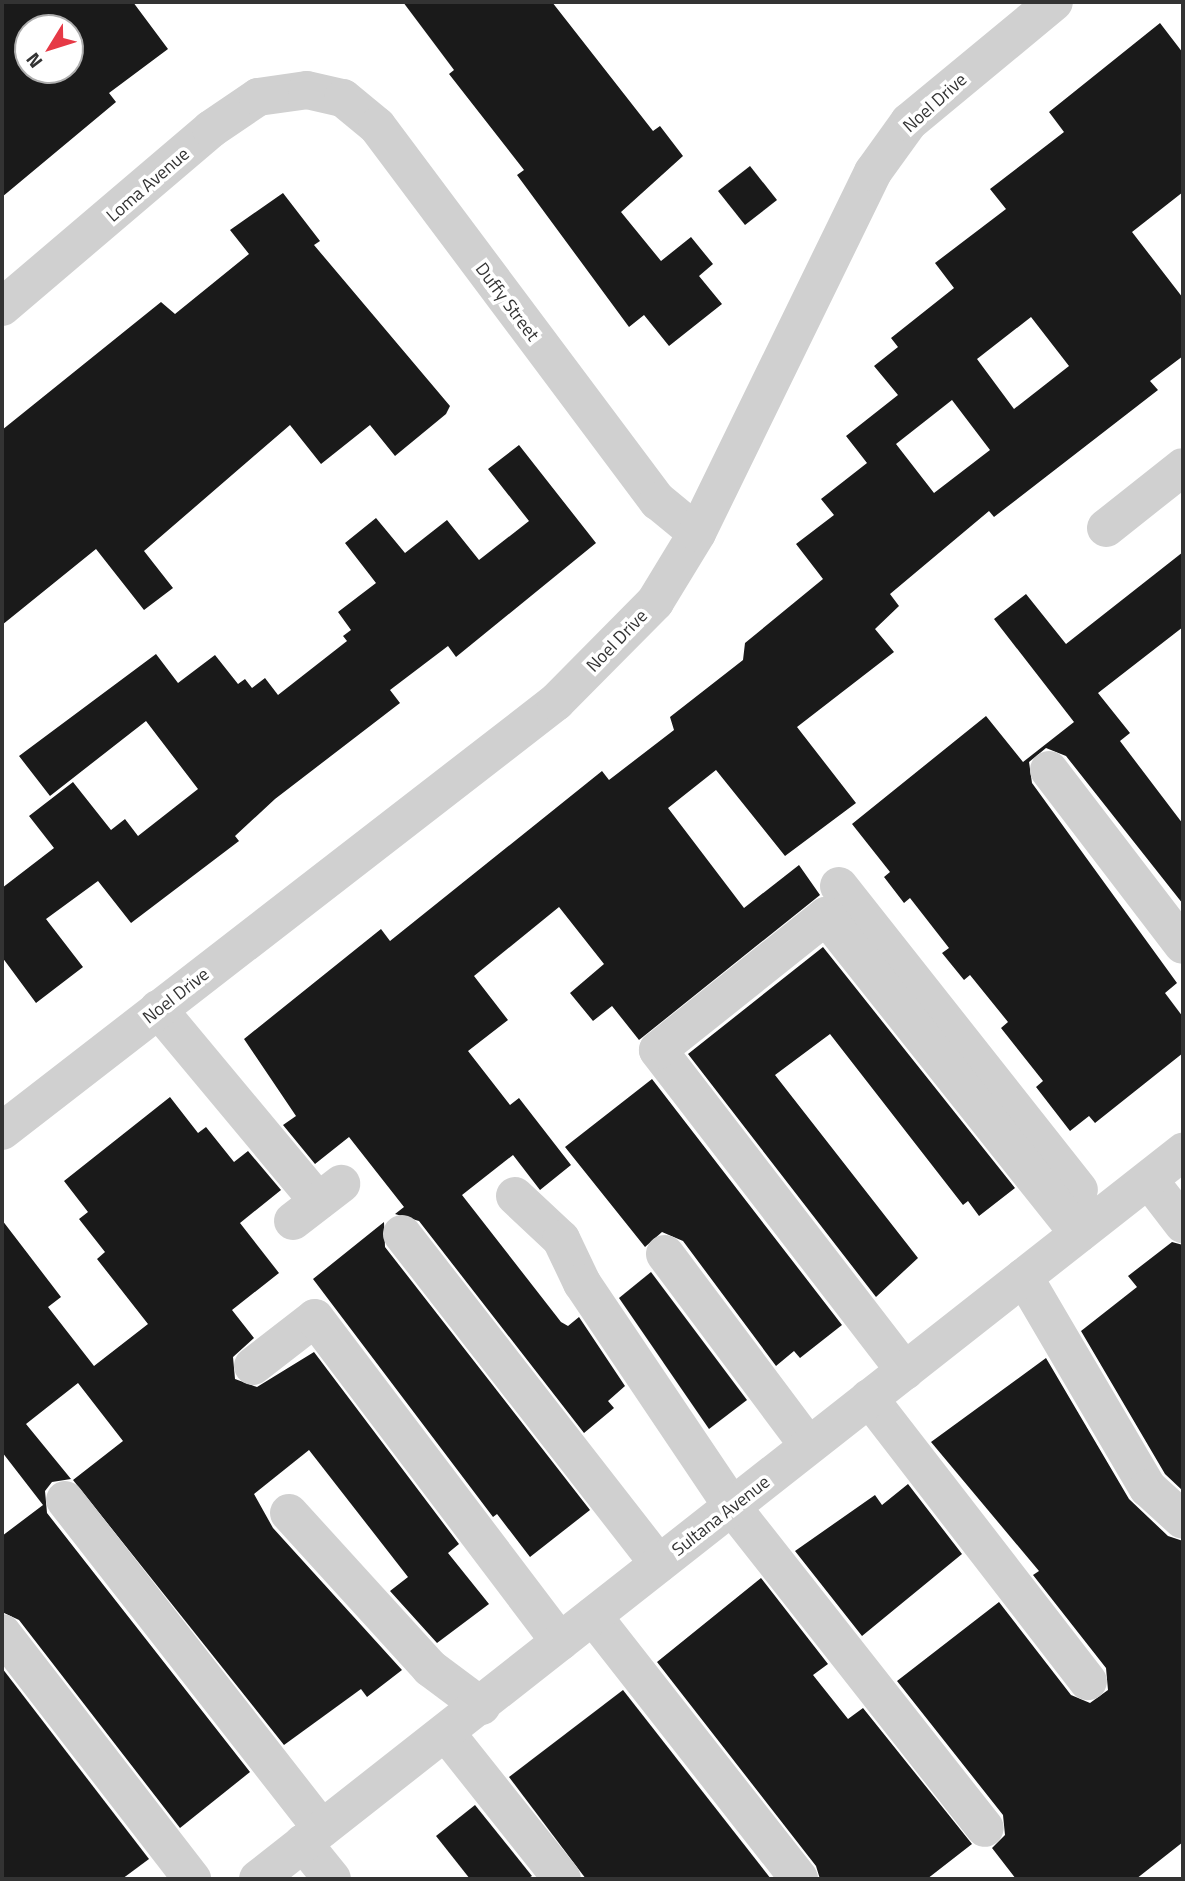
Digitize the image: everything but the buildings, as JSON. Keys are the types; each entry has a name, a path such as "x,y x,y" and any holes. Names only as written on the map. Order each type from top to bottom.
{"street":[{"name":"Noel Drive","path":"2,1131 556,702 655,601 698,533 873,172 909,122 1054,2"},
{"name":"Duffy Street","path":"307,90 343,98 377,126 659,501 698,533"},
{"name":"Loma Avenue","path":"2,307 211,129 258,97 307,90"},
{"path":"1106,528 1183,467"},
{"path":"1049,770 1183,945"},
{"path":"839,886 1090,1226"},
{"path":"905,1371 658,1050 826,916 1090,1226"},
{"path":"158,1009 317,1202"},
{"name":"Sultana Avenue","path":"258,1879 1183,1152"},
{"path":"1149,1180 1183,1224"},
{"path":"515,1196 561,1239 582,1283 733,1508 985,1828"},
{"path":"402,1234 659,1564"},
{"path":"666,1254 808,1445"},
{"path":"1024,1277 1148,1488 1183,1520"},
{"path":"254,1366 315,1318 560,1642"},
{"path":"869,1398 1088,1681"},
{"path":"65,1500 313,1836 332,1879"},
{"path":"289,1513 420,1658 481,1706"},
{"path":"593,1616 799,1879"},
{"path":"2,1633 191,1879"},
{"path":"446,1733 562,1879"}]}
